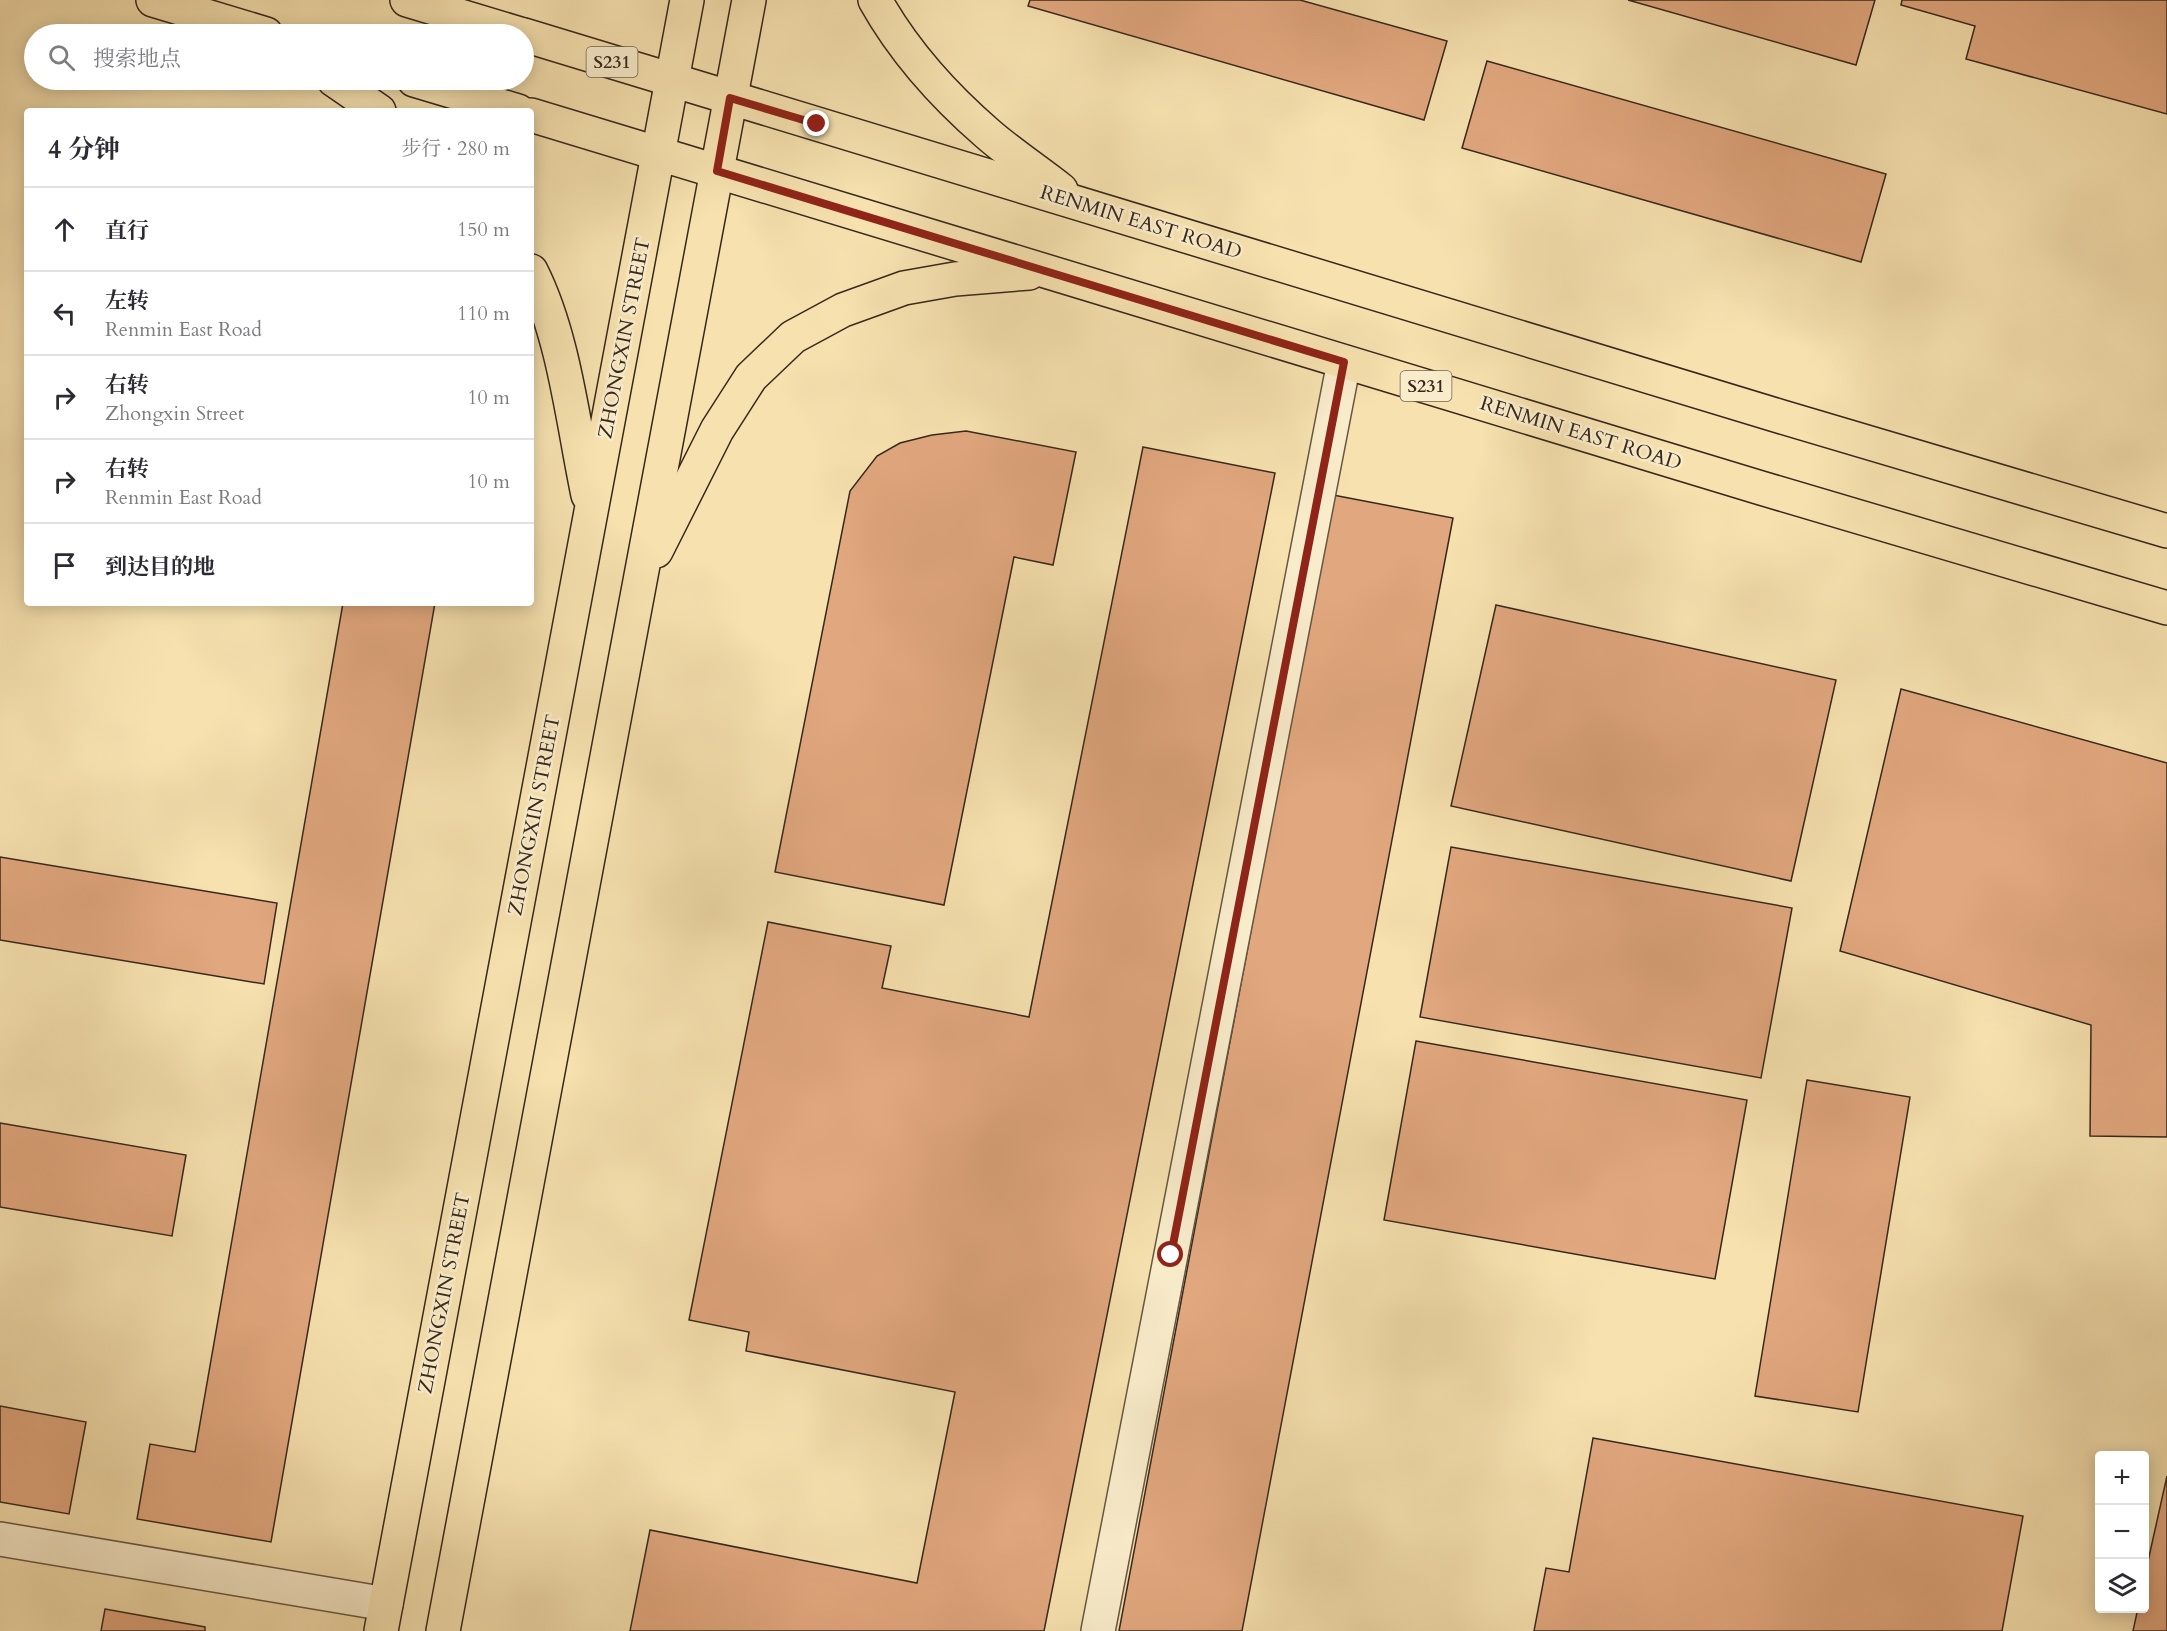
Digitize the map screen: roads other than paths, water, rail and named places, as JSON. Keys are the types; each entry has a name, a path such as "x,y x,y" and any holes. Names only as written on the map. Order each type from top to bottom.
{"main road":[{"path":"153,0 233,24"},
{"name":"S231","path":"407,0 486,24"},
{"name":"ZHONGXIN STREET","path":"443,1631 717,171 687,0"},
{"name":"ZHONGXIN STREET","path":"384,1617 591,513 672,158 701,89 749,0"},
{"path":"875,0 889,24 936,84 987,133 1076,203"},
{"name":"S231","path":"534,39 701,89"},
{"name":"RENMIN EAST ROAD","path":"701,89 1782,417 2167,531"},
{"path":"349,90 375,108"},
{"path":"448,90 508,108"},
{"name":"S231","path":"534,116 672,158"},
{"name":"RENMIN EAST ROAD","path":"672,158 1761,488 2167,608"},
{"path":"639,585 717,430 751,377 793,337 843,310 904,288 955,279 1047,272"},
{"path":"534,278 546,305 557,342 591,513"}],"street":[{"path":"1098,1631 1344,362"},
{"path":"0,1539 384,1617"}]}
